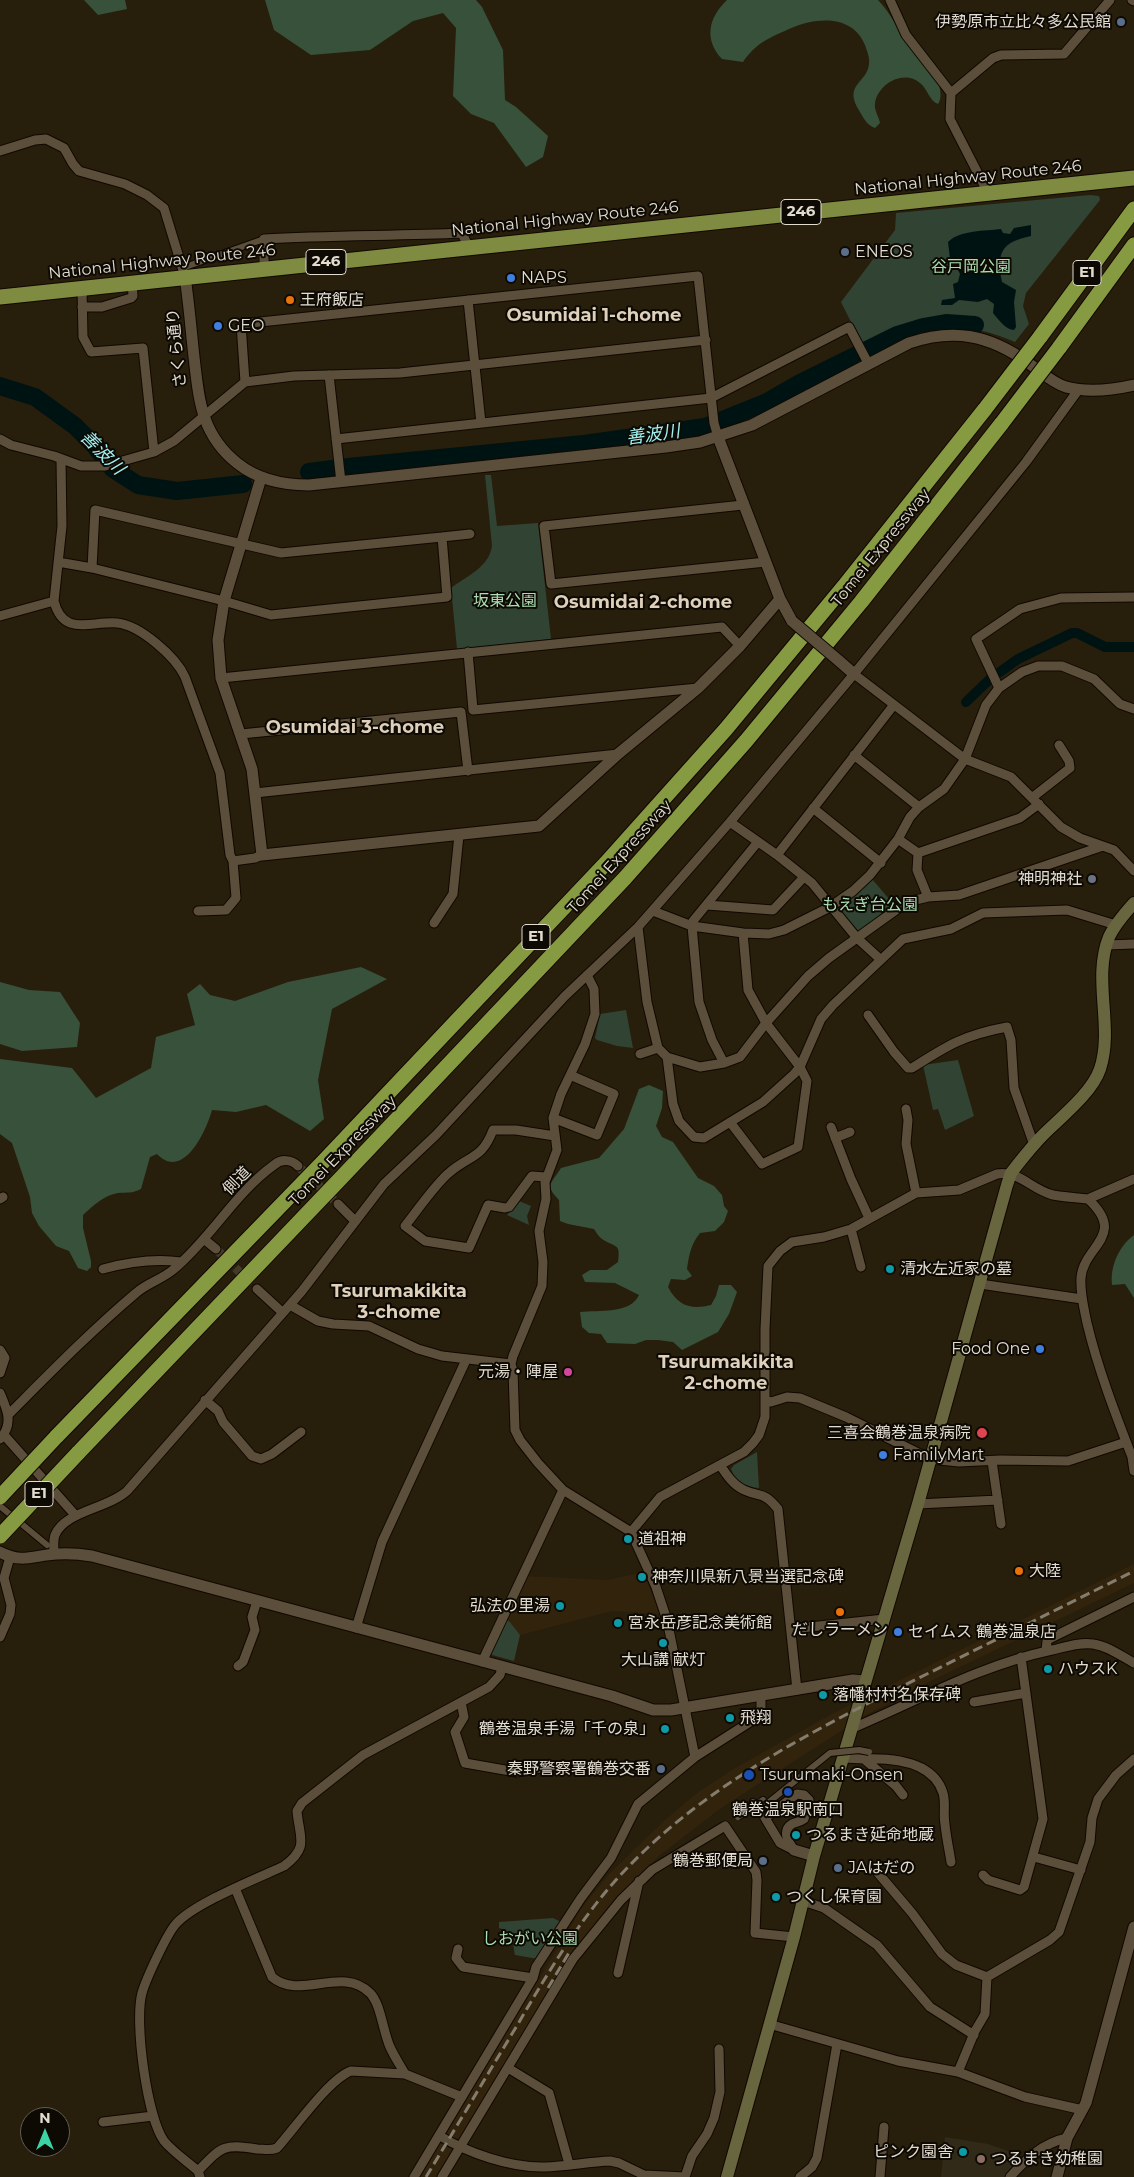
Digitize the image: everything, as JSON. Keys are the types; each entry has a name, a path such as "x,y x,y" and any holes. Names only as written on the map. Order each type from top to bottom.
{"highway":[{"name":"National Highway Route 246","path":"0,297 132,282 186,271 264,269 468,246 1134,178"},
{"name":"Tomei Expressway","path":"0,1497 323,1162 606,863 726,729 845,585 985,409 1134,209"},
{"name":"Tomei Expressway","path":"0,1536 625,878 746,741 855,609 1002,424 1134,246"}],"main road":[{"path":"727,2177 794,1937 814,1856 918,1504 1011,1173 1034,1145 1076,1102 1100,1071 1105,1033 1103,967 1106,945 1116,925 1134,903"}],"street":[{"path":"890,0 906,35 952,93 950,119 988,193"},
{"path":"952,93 993,58 1001,54 1064,54 1110,0"},
{"path":"0,151 34,140 46,139 64,148 79,171 125,184 147,195 164,208 186,271 264,239 329,235 406,236 462,233 468,246"},
{"path":"406,236 406,253"},
{"path":"264,239 264,269"},
{"name":"さくら通り","path":"186,271 199,402 211,434 224,451 244,469 261,478 278,483 296,485 340,482 666,447 718,437 752,425 868,363 922,339 948,335 970,336 1001,345 1066,387 1108,390 1134,384"},
{"path":"245,382 241,324 698,276 711,398 718,437 780,599 792,621 893,706 965,759 1011,777 1061,827 1080,838 1117,852 1134,871"},
{"path":"82,307 102,308 131,298 133,296 132,282"},
{"path":"82,287 83,337 91,352 143,348 154,452"},
{"path":"468,300 482,423"},
{"path":"336,439 711,398 849,327 868,363"},
{"path":"0,439 12,445 81,466 109,464 154,452 174,441 245,382 329,374 400,373 706,340"},
{"path":"329,374 340,482"},
{"path":"51,1549 54,1536 60,1526 76,1516 118,1499 127,1492 205,1400 290,1305 384,1184 436,1135 564,996 638,927 730,822 854,674 1026,462 1079,389"},
{"path":"61,460 62,526 54,601 56,612 66,623 118,623 129,626 144,633 180,666 220,773 230,854 233,861 236,898 226,910 198,912"},
{"path":"261,478 224,601 218,640 221,678 252,769 262,855"},
{"path":"743,505 544,526 551,584 766,562"},
{"path":"92,568 95,510 281,553 470,534"},
{"path":"58,562 92,568 224,601 271,615 447,596 442,537"},
{"path":"999,688 976,639 1020,610 1061,598 1134,597"},
{"path":"233,861 256,858 262,855 539,826 618,754 698,688 740,646 780,599"},
{"path":"0,614 54,601"},
{"path":"221,678 722,627 740,646"},
{"path":"468,652 473,710 698,688"},
{"path":"653,910 692,926 743,933 769,934 784,930 830,907 853,891 881,863 898,839 910,817 944,789 965,759 983,712 999,688 1022,672 1038,666 1062,666 1094,679 1120,704 1134,709"},
{"path":"777,855 893,706"},
{"path":"241,734 461,712 468,771"},
{"path":"918,853 1020,818 1070,768 1069,761 1058,745"},
{"path":"255,793 618,754"},
{"path":"854,755 920,807"},
{"path":"814,808 881,863"},
{"path":"730,822 757,843 777,855 804,877 857,938 880,959"},
{"path":"434,923 454,894 459,835"},
{"path":"898,839 918,853"},
{"path":"724,1063 712,1040 699,1002 692,926 693,921 757,843"},
{"path":"638,927 648,1002 658,1048 666,1057 700,1067 724,1063 740,1057 766,1023 808,976 907,902 928,897 959,895 1103,846"},
{"path":"918,853 917,870 928,897"},
{"path":"707,905 773,910 804,877"},
{"path":"666,1057 672,1104 679,1121 694,1137 704,1138 763,1102 800,1067 821,1019 880,959 903,939 951,929 983,913 1067,910 1116,925"},
{"path":"730,1122 762,1164 798,1147 808,1081 800,1067 766,1023 748,990 743,933"},
{"path":"1106,945 1134,944"},
{"path":"588,975 594,989 595,1014 589,1045 570,1075 553,1118 558,1150 546,1176 546,1199 539,1231 543,1262 542,1286 512,1356 515,1430 520,1440 538,1463 563,1490 631,1532 656,1587 667,1620 695,1757"},
{"path":"868,1015 894,1052 908,1068 912,1068 955,1041 978,1032 1007,1027 1011,1040 1014,1088 1034,1145"},
{"path":"640,1054 658,1048"},
{"path":"553,1118 597,1136 614,1094 570,1075"},
{"path":"906,1109 908,1120 906,1144 916,1192"},
{"path":"831,1127 869,1218"},
{"path":"546,1176 532,1176 509,1207 488,1205 469,1248 426,1241 405,1226 449,1172 476,1156 485,1147 493,1130 516,1130 555,1136"},
{"path":"834,1138 850,1132"},
{"name":"側道","path":"9,1414 137,1292 174,1270 206,1240 239,1198 275,1164 283,1160 290,1161 298,1166"},
{"path":"631,1532 660,1497 744,1452 753,1443 765,1417 765,1329 768,1266 780,1251 792,1242 824,1237 851,1229 916,1192 959,1190 997,1174 1011,1173 1053,1195 1088,1199 1134,1179"},
{"path":"1088,1199 1102,1214 1104,1233 1081,1275 1082,1299 1094,1351 1132,1457 1134,1471"},
{"path":"338,1204 355,1221"},
{"path":"851,1229 861,1267"},
{"path":"206,1240 216,1250"},
{"path":"103,1269 127,1262 181,1262"},
{"path":"980,1284 1082,1299"},
{"path":"256,1289 282,1312"},
{"path":"290,1305 318,1320 333,1324 370,1326 418,1349 466,1360 511,1364"},
{"path":"0,1350 5,1358 0,1373"},
{"path":"356,1628 382,1542 466,1360"},
{"path":"0,1393 9,1414 2,1437 76,1516"},
{"path":"765,1400 771,1402 787,1397 800,1398 930,1459 959,1462 1068,1460 1126,1442"},
{"path":"205,1400 218,1411 223,1422 252,1456 261,1459 272,1454 301,1432"},
{"path":"992,1461 1001,1524"},
{"path":"720,1465 738,1486 746,1491 764,1495 778,1509 797,1690"},
{"path":"482,1662 563,1490"},
{"path":"918,1504 998,1500"},
{"path":"0,1506 51,1549 92,1556 612,1696 653,1710 684,1708 853,1680 865,1681"},
{"path":"0,1637 10,1614 11,1605 4,1578 5,1554 29,1559 51,1549"},
{"path":"1046,1651 1049,1639 1134,1597"},
{"path":"238,1666 243,1662 255,1630 252,1618 257,1601"},
{"path":"791,1629 884,1619"},
{"path":"853,1728 981,1670 1046,1651 1081,1643 1092,1644 1103,1646 1134,1663"},
{"path":"983,1876 988,1880 1020,1890 1024,1887 1034,1857 1043,1819 1021,1657"},
{"path":"462,2097 405,2074 351,2071 343,2074 277,2148 271,2150 234,2146 224,2148 216,2152 199,2174 165,2142 153,2116 141,2042 140,2010 146,1980 175,1925 190,1912 235,1888 284,1866 298,1853 302,1841 302,1832 297,1812 302,1804 322,1789 344,1768 363,1755 489,1687 500,1674 502,1667"},
{"path":"974,1702 1026,1693"},
{"path":"414,2177 533,1978 536,1967 581,1898 611,1858 638,1804 695,1757 758,1716 761,1709 761,1696"},
{"path":"461,1702 464,1717 456,1732 465,1763 516,1772 547,1768"},
{"path":"738,1817 759,1801 764,1806 823,1762 830,1753 859,1750 867,1755 903,1795"},
{"path":"844,1758 867,1755 895,1760 918,1766 936,1779 944,1796 944,1822 951,1862"},
{"path":"987,1977 1050,1940 1059,1932 1082,1870 1090,1842 1092,1818 1098,1799 1116,1775 1134,1759"},
{"path":"773,1833 787,1829 790,1825 804,1819 809,1800 804,1795 797,1794 766,1816 765,1822 780,1843 794,1850 814,1856"},
{"path":"442,2177 573,1959 639,1881 652,1870 725,1826 756,1872 758,1880 756,1933 794,1937"},
{"path":"787,1829 787,1839 794,1850"},
{"path":"1034,1857 1082,1870"},
{"path":"878,1873 912,1913 942,1954 956,1965 987,1977"},
{"path":"618,1973 639,1881"},
{"path":"235,1888 272,1977 279,1984 292,1986 317,1985 338,1981 348,1981 361,1986 375,2001 390,2048 405,2074"},
{"path":"803,1901 824,1908 877,1945 930,2007 974,2035"},
{"path":"1057,2177 1067,2138 1083,2110 1134,1927"},
{"path":"458,1949 456,1958 463,1967 533,1978"},
{"path":"958,2072 985,2014 987,1977"},
{"path":"769,2024 898,2062 958,2072 1025,2097 1083,2110"},
{"path":"800,2177 812,2166 817,2158 838,2044"},
{"path":"440,2136 460,2148 493,2159 525,2165 544,2167 610,2161 619,2163 644,2175 685,2177 692,2156 707,2134 714,2118 720,2092 719,2049"},
{"path":"508,2068 549,2093 568,2164"},
{"path":"103,2122 153,2116"},
{"path":"880,2177 884,2127"},
{"path":"1010,2177 1043,2146 1053,2140 1067,2138"}],"shaded area":[{"path":"1031,225 1031,236 1021,238 1007,245 1001,256 1000,272 1002,282 1016,290 1014,302 1016,327 1014,330 1005,326 997,318 993,313 994,304 987,299 978,302 959,300 952,305 941,305 942,300 955,298 953,284 958,282 960,274 958,270 951,267 948,242 966,233 1001,229 1003,233 1010,234 1014,228"},
{"path":"1134,1564 1134,1583 931,1681 866,1715 721,1808 659,1856 619,1896 569,1960 437,2177 420,2177 581,1909 609,1874 664,1821 697,1793 735,1768 832,1714"},
{"path":"643,1572 660,1614 612,1611 520,1635 504,1621 525,1576 608,1580"},
{"name":"つるまき幼稚園","path":"945,2137 988,2144 1019,2155 1019,2162 1006,2177 941,2177"}],"green space":[{"path":"84,0 125,0 127,9 98,15"},
{"path":"265,0 476,0 482,7 503,50 505,100 516,107 548,136 543,157 526,167 494,123 471,114 453,96 456,28 443,13 413,21 370,50 311,55 274,30"},
{"path":"727,0 878,0 888,12 918,59 936,78 939,84 940,101 938,104 930,98 923,86 914,79 899,78 881,90 875,106 880,123 875,128 870,125 864,119 855,103 854,96 854,90 867,71 869,64 865,45 859,35 851,28 842,23 832,21 810,22 782,32 758,46 743,62 722,59 716,52 713,44 711,29 716,14"},
{"name":"谷戸岡公園","path":"1090,195 1099,196 1100,200 1026,293 1023,306 1029,324 1015,342 975,329 940,328 906,338 867,354 841,302 895,230 896,213"},
{"name":"坂東公園","path":"485,475 491,475 497,526 538,523 551,639 457,649 451,588 487,560 492,546"},
{"name":"もえぎ台公園","path":"872,879 896,907 864,930 856,931 839,911 839,907"},
{"path":"361,967 387,979 332,1009 318,1080 324,1119 310,1131 266,1105 236,1112 212,1110 199,1141 184,1158 176,1162 167,1161 157,1154 150,1157 141,1189 108,1196 83,1215 83,1228 91,1261 91,1267 87,1271 78,1268 69,1251 56,1246 39,1226 32,1213 30,1197 12,1143 0,1134 0,1059 72,1068 96,1098 151,1068 156,1037 195,1025 187,994 200,984 210,995 235,1001 288,982"},
{"path":"0,982 29,990 60,992 80,1023 77,1047 22,1051 0,1044"},
{"path":"626,1010 633,1048 617,1046 595,1038 600,1014"},
{"path":"958,1060 974,1116 945,1130 938,1109 933,1110 923,1065"},
{"path":"649,1085 663,1091 662,1108 656,1126 662,1137 673,1142 698,1178 714,1186 722,1195 724,1206 728,1211 724,1222 715,1231 700,1233 694,1241 687,1269 692,1276 685,1280 671,1279 668,1287 676,1299 691,1307 711,1305 719,1285 731,1285 737,1292 729,1314 718,1332 682,1350 673,1342 658,1340 646,1340 635,1344 607,1343 601,1334 589,1333 582,1327 580,1312 622,1308 635,1301 639,1295 615,1283 585,1282 582,1275 590,1270 607,1270 618,1262 618,1248 601,1238 594,1229 560,1221 559,1200 551,1188 552,1182 561,1168 599,1158 624,1129 639,1089"},
{"path":"519,1201 531,1206 527,1216 529,1225 507,1215"},
{"path":"1134,1235 1134,1298 1125,1284 1112,1285 1112,1271 1120,1251"},
{"path":"757,1452 759,1488 742,1483 735,1477 731,1469 734,1465"},
{"path":"504,1621 509,1621 520,1635 514,1661 492,1655 490,1651"},
{"name":"しおがい公園","path":"553,1918 561,1922 538,1959 515,1955 510,1935 499,1928 499,1922"}],"waterway":[{"name":"善波川","path":"309,472 584,444 705,427 767,402 800,383 897,335 923,327 946,323 975,325"},
{"name":"善波川","path":"0,386 35,397 75,426 94,445 113,469 138,485 177,491 243,484"},
{"path":"997,674 1018,659 1072,633 1077,633 1105,647 1134,647"},
{"path":"966,702 990,679"}],"tunnel":[{"path":"298,1166 338,1204"},
{"path":"216,1249 257,1289"}],"railway":[{"path":"426,2177 575,1932 615,1881 648,1847 684,1816 763,1762 846,1714 1134,1571"},
{"path":"548,1988 570,1951"}],"place":[{"name":"伊勢原市立比々多公民館","path":"1121,22"},
{"name":"ENEOS","path":"845,252"},
{"name":"NAPS","path":"511,278"},
{"name":"王府飯店","path":"290,300"},
{"name":"GEO","path":"218,326"},
{"name":"神明神社","path":"1092,879"},
{"name":"清水左近家の墓","path":"890,1269"},
{"name":"Food One","path":"1040,1349"},
{"name":"元湯・陣屋","path":"568,1372"},
{"name":"三喜会鶴巻温泉病院","path":"982,1433"},
{"name":"FamilyMart","path":"883,1455"},
{"name":"道祖神","path":"628,1539"},
{"name":"大陸","path":"1019,1571"},
{"name":"神奈川県新八景当選記念碑","path":"642,1577"},
{"name":"弘法の里湯","path":"560,1606"},
{"name":"だしラーメン","path":"840,1612"},
{"name":"宮永岳彦記念美術館","path":"618,1623"},
{"name":"セイムス 鶴巻温泉店","path":"898,1632"},
{"name":"大山講 献灯","path":"663,1643"},
{"name":"ハウスK","path":"1048,1669"},
{"name":"落幡村村名保存碑","path":"823,1695"},
{"name":"飛翔","path":"730,1718"},
{"name":"鶴巻温泉手湯「千の泉」","path":"665,1729"},
{"name":"秦野警察署鶴巻交番","path":"661,1769"},
{"name":"Tsurumaki-Onsen","path":"749,1775"},
{"name":"鶴巻温泉駅南口","path":"788,1792"},
{"name":"つるまき延命地蔵","path":"796,1835"},
{"name":"鶴巻郵便局","path":"763,1861"},
{"name":"JAはだの","path":"838,1868"},
{"name":"つくし保育園","path":"776,1897"},
{"name":"ピンク園舎","path":"963,2152"},
{"name":"つるまき幼稚園","path":"981,2159"}],"district":[{"name":"Osumidai 1-chome","path":"594,316"},
{"name":"Osumidai 2-chome","path":"643,603"},
{"name":"Osumidai 3-chome","path":"355,728"},
{"name":"Tsurumakikita 3-chome","path":"399,1302"},
{"name":"Tsurumakikita 2-chome","path":"726,1374"}]}
